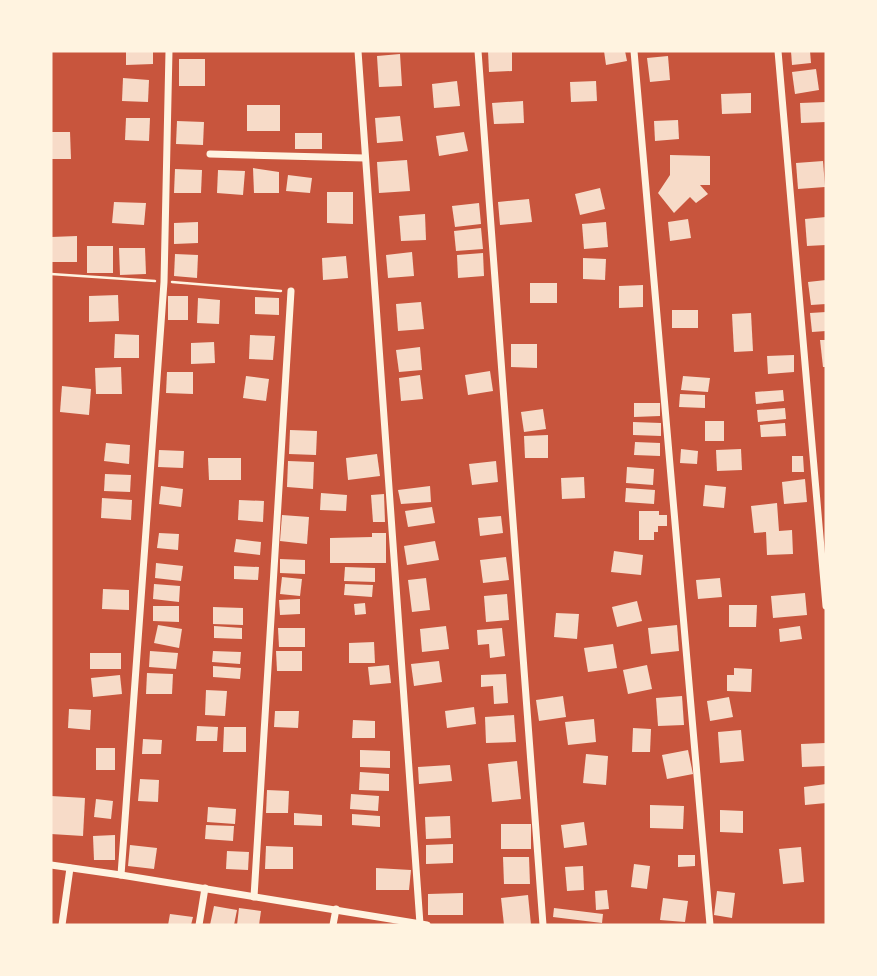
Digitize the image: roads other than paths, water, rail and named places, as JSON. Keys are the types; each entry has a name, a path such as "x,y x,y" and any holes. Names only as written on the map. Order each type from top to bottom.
{"street":[{"path":"121,874 164,282 169,51"},
{"path":"51,865 121,874 424,925 358,51"},
{"path":"478,51 543,925"},
{"path":"634,51 710,925"},
{"path":"778,51 826,606"},
{"path":"210,154 365,158"},
{"path":"254,897 291,291"},
{"path":"62,925 70,868"},
{"path":"199,925 205,888"},
{"path":"333,925 336,909"}]}
